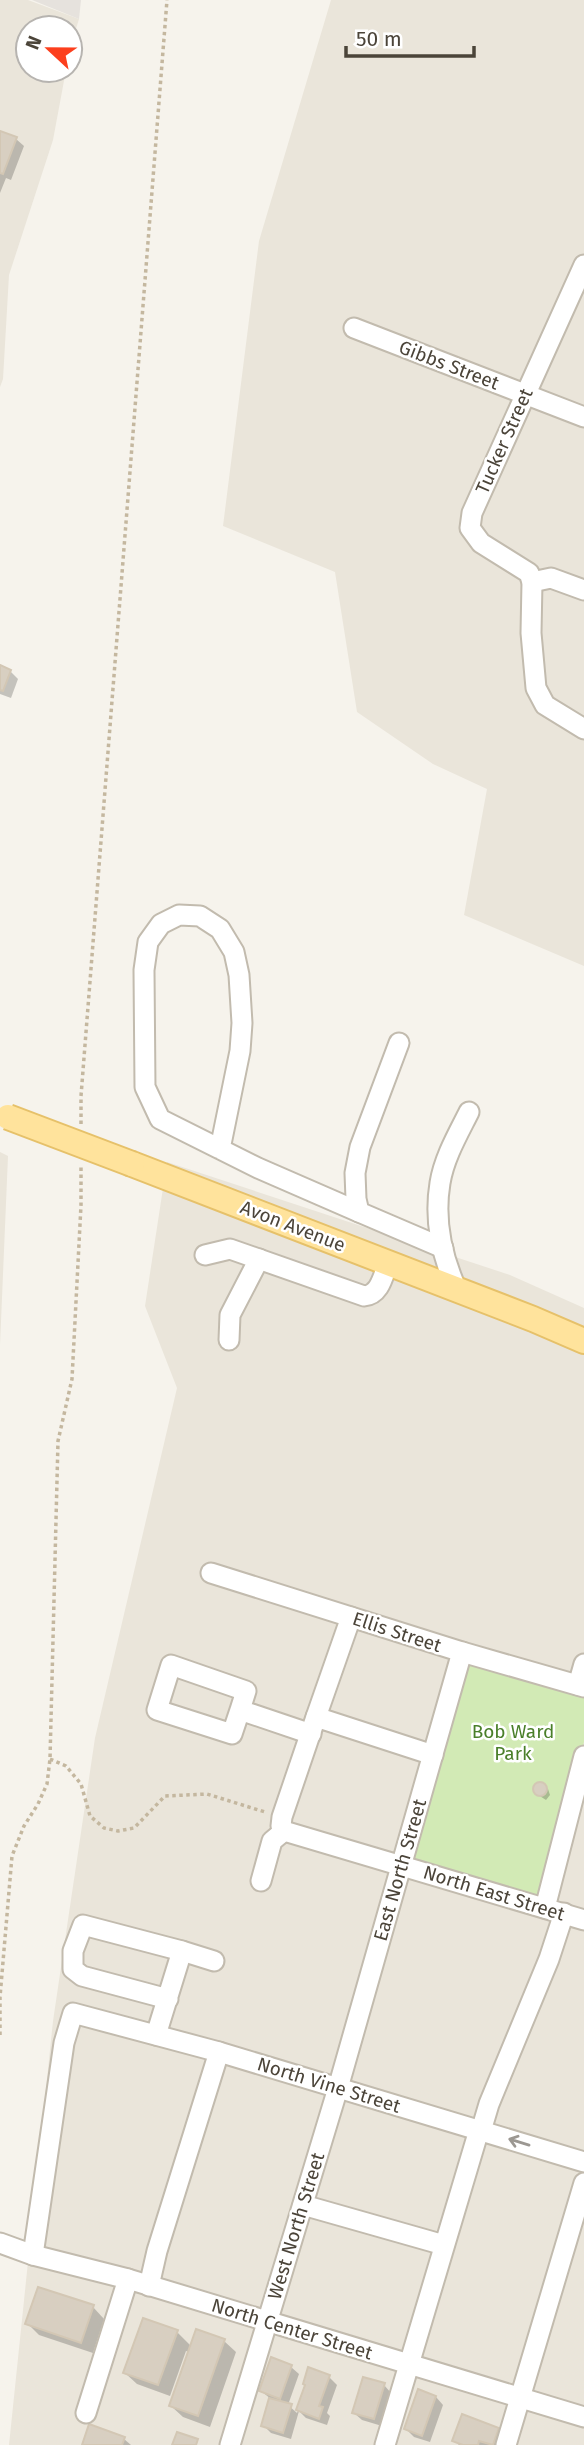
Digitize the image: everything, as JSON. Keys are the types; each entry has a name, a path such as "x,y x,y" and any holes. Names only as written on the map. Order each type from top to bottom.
{"main road":[{"name":"Avon Avenue","path":"4,1116 584,1341"}],"street":[{"name":"Tucker Street","path":"532,590 529,573 481,543 470,528 472,513 584,265"},
{"name":"Gibbs Street","path":"354,328 584,417"},
{"path":"584,590 551,578 532,590 531,633 536,688 545,705 584,729"},
{"path":"220,1149 240,1051 242,1023 239,975 234,952 220,929 200,915 179,915 160,924 148,942 144,970 145,1087 160,1119 220,1149 443,1248"},
{"path":"359,1212 355,1173 360,1147 399,1043"},
{"path":"457,1290 447,1267 443,1248 439,1208 440,1181 453,1144 469,1112"},
{"path":"205,1255 230,1249 364,1296 372,1296 376,1292 388,1263"},
{"path":"229,1340 230,1315 259,1259"},
{"name":"Ellis Street","path":"211,1573 462,1652 581,1686"},
{"path":"261,1881 272,1841 284,1832 281,1826 282,1817 351,1617"},
{"name":"East North Street","path":"338,2088 462,1652"},
{"path":"581,1686 584,1664"},
{"path":"171,1665 247,1690 240,1710 232,1734 157,1710 171,1665"},
{"path":"240,1710 314,1725 433,1755"},
{"path":"545,1908 584,1756"},
{"name":"North East Street","path":"284,1832 584,1920"},
{"path":"385,2445 480,2130 549,1959 564,1913"},
{"path":"168,1999 82,1976 73,1969 73,1951 83,1925 214,1961"},
{"path":"156,2035 182,1951"},
{"name":"North Vine Street","path":"33,2255 64,2043 73,2013 219,2052 584,2162"},
{"path":"149,2286 157,2251 219,2052"},
{"name":"West North Street","path":"230,2445 338,2088"},
{"path":"506,2445 584,2183"},
{"path":"303,2205 444,2245"},
{"name":"North Center Street","path":"0,2243 584,2417"},
{"path":"86,2413 128,2279"}],"path":[{"path":"81,1137 81,1096 167,0"},
{"path":"0,2035 0,1997 12,1856 24,1826 47,1784 50,1759 58,1441 72,1379 81,1164"}],"shaded area":[{"path":"0,0 28,0 66,14 14,14 14,84 63,84 53,140 9,275 3,379 0,387"},
{"path":"32,0 81,0 80,14 67,14"},
{"path":"331,0 584,0 584,966 464,915 487,789 433,764 357,712 335,572 223,526 259,241"},
{"path":"0,1152 8,1156 0,1345"},
{"path":"167,1162 510,1275 584,1308 584,2445 9,2445 53,2021 95,1738 177,1388 145,1306"}],"green space":[{"name":"Bob Ward Park","path":"466,1653 584,1687 584,1742 538,1902 409,1861"}],"building":[{"path":"0,131 17,137 3,174 0,173"},
{"path":"0,665 11,670 3,691 0,690"},
{"path":"537,1782 543,1782 547,1789 543,1796 537,1796 533,1792 533,1786"},
{"path":"38,2287 94,2305 81,2343 25,2324"},
{"path":"143,2318 178,2330 158,2385 123,2373"},
{"path":"196,2329 225,2339 198,2416 169,2406"},
{"path":"271,2357 292,2365 280,2399 259,2391"},
{"path":"308,2367 330,2375 319,2406 323,2407 319,2419 296,2410"},
{"path":"363,2377 385,2383 374,2419 352,2413"},
{"path":"418,2389 436,2396 422,2436 404,2429"},
{"path":"269,2398 292,2404 283,2433 261,2426"},
{"path":"462,2414 499,2428 493,2445 479,2441 478,2445 463,2445 452,2441"},
{"path":"89,2424 125,2437 122,2445 82,2445"},
{"path":"177,2432 198,2439 196,2445 172,2445"}]}
